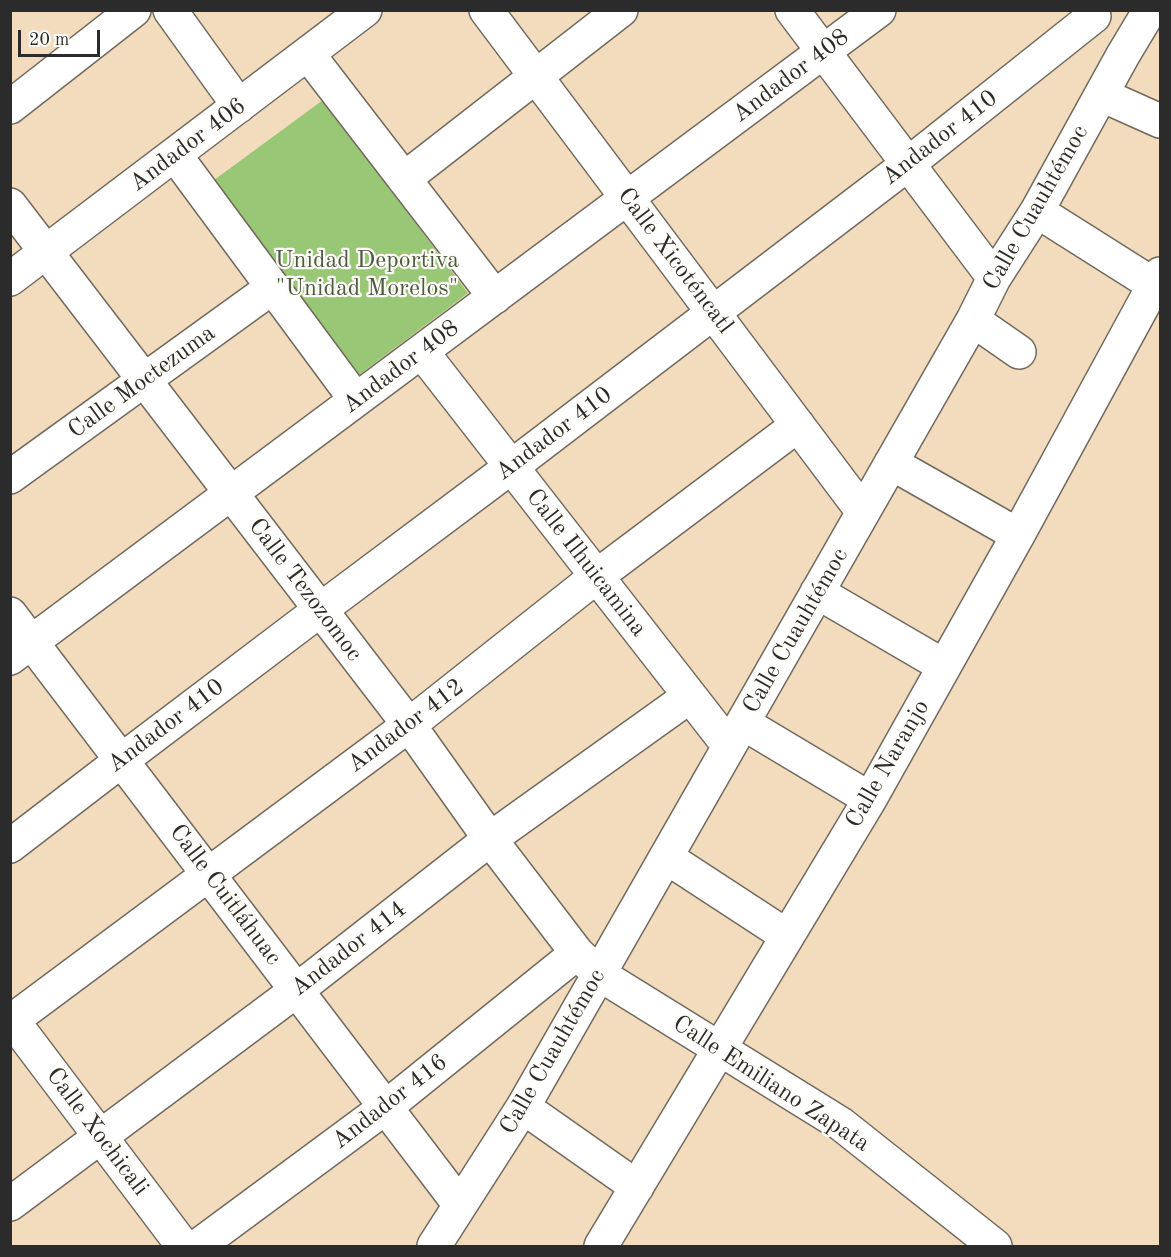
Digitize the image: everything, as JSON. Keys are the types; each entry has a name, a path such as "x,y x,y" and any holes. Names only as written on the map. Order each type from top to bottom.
{"street":[{"path":"10,107 134,10"},
{"path":"170,10 239,106"},
{"name":"Andador 406","path":"10,279 365,10"},
{"name":"Calle Xicoténcatl","path":"486,10 863,512"},
{"path":"404,179 621,10"},
{"path":"792,10 994,278"},
{"name":"Andador 408","path":"21,650 879,10"},
{"name":"Calle Cuauhtémoc","path":"434,1246 523,1107 588,963 666,857 973,320 994,278 1037,212 1150,10"},
{"path":"1092,13 1123,55"},
{"name":"Andador 410","path":"10,846 908,164 1092,13"},
{"path":"308,54 495,297"},
{"path":"1102,95 1161,121"},
{"path":"175,155 357,400"},
{"name":"Calle Tezozomoc","path":"10,205 409,725 490,839 588,963"},
{"path":"1037,212 1157,279"},
{"name":"Calle Naranjo","path":"601,1246 870,799 1018,535 1157,279"},
{"name":"Calle Moctezuma","path":"10,477 273,287"},
{"path":"973,320 1019,352"},
{"name":"Calle Ilhuicamina","path":"422,352 690,696 736,734"},
{"name":"Andador 412","path":"11,1020 409,725 597,576 798,425"},
{"path":"891,463 1018,535"},
{"path":"818,592 944,666"},
{"name":"Calle Cuitláhuac","path":"10,614 21,650 122,760 460,1205"},
{"name":"Andador 414","path":"10,1204 297,990 490,839 690,696"},
{"path":"736,734 870,799"},
{"path":"666,857 787,936"},
{"name":"Calle Emiliano Zapata","path":"588,963 841,1124 995,1246"},
{"name":"Andador 416","path":"198,1246 386,1107 588,963"},
{"name":"Calle Xochicali","path":"11,1020 183,1246"},
{"path":"523,1107 637,1187"}],"green space":[{"name":"Unidad Deportiva \"Unidad Morelos\"","path":"323,100 468,293 355,378 210,183"}]}
